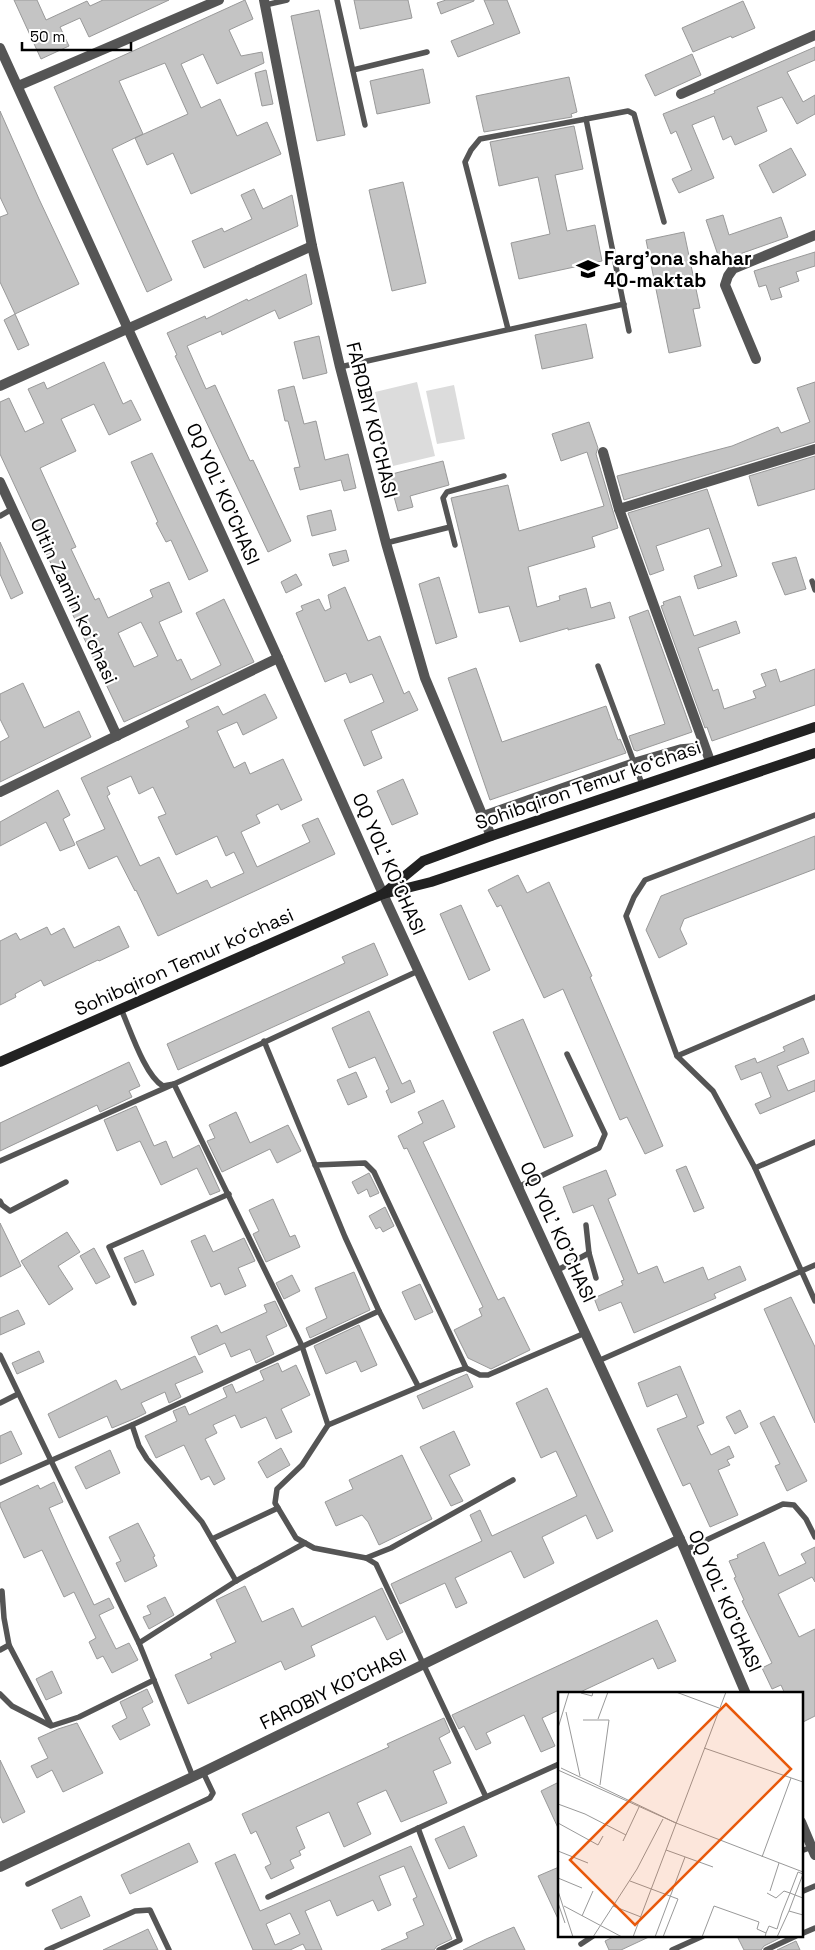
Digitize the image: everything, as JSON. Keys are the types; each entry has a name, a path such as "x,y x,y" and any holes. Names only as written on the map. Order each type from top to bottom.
{"main road":[{"name":"Sohibqiron Temur koʻchasi","path":"382,894 423,861 642,784 815,727"},
{"name":"Sohibqiron Temur koʻchasi","path":"0,1062 382,894 431,882 815,753"}],"street":[{"path":"18,86 219,0"},
{"name":"FAROBIY KO'CHASI","path":"265,3 312,246 340,367 386,543 426,678 492,836"},
{"path":"681,94 815,35"},
{"name":"OQ YOL' KO'CHASI","path":"0,48 278,658 382,894 685,1550 745,1692"},
{"path":"756,358 725,285 728,276 733,269 815,235"},
{"path":"0,386 312,246"},
{"path":"619,509 815,449"},
{"path":"603,452 619,509 710,761"},
{"name":"Oltin Zamin koʻchasi","path":"0,482 117,736"},
{"path":"0,792 278,658"},
{"name":"FAROBIY KO'CHASI","path":"0,1867 198,1774 680,1540"},
{"path":"802,1824 813,1851"}],"lane":[{"path":"265,3 287,0"},
{"path":"337,0 365,125"},
{"path":"353,70 427,52"},
{"path":"508,329 465,162 471,150 480,139 628,111 634,114 664,222"},
{"path":"586,119 629,331"},
{"path":"340,367 624,304"},
{"path":"455,545 443,498 447,492 504,476"},
{"path":"0,516 12,509"},
{"path":"386,543 450,527"},
{"path":"812,581 815,590"},
{"path":"598,666 642,784"},
{"path":"482,814 634,761 681,747 705,745"},
{"path":"815,815 645,880 634,896 626,916 677,1056 713,1091 755,1168 815,1300"},
{"path":"0,1161 174,1084 418,971"},
{"path":"677,1056 815,997"},
{"path":"121,1009 149,1072 156,1082 163,1086 174,1084"},
{"path":"264,1041 345,1237 379,1311 418,1386"},
{"path":"518,1187 599,1148 605,1134 567,1054"},
{"path":"174,1084 302,1346 328,1425"},
{"path":"755,1168 815,1142"},
{"path":"315,1165 365,1163 374,1172 466,1368 480,1375 488,1376 585,1333"},
{"path":"0,1201 2,1205 10,1210 66,1182"},
{"path":"134,1303 109,1247 228,1194"},
{"path":"586,1226 589,1253 596,1278"},
{"path":"556,1271 589,1253"},
{"path":"598,1361 815,1265"},
{"path":"0,1484 379,1311"},
{"path":"0,1355 139,1643 154,1680 198,1774 213,1793 210,1798 28,1884"},
{"path":"466,1368 418,1386 328,1425 302,1465 277,1489 275,1503 296,1538 314,1548 366,1558 376,1564 486,1797"},
{"path":"0,1403 18,1394"},
{"path":"132,1425 139,1446 147,1459 202,1522 236,1581"},
{"path":"366,1558 391,1548 513,1480"},
{"path":"685,1550 783,1504 794,1505 806,1519 815,1537"},
{"path":"212,1539 278,1508"},
{"path":"139,1643 236,1581 305,1543"},
{"path":"2,1591 4,1618 10,1645 51,1726"},
{"path":"0,1650 10,1645"},
{"path":"0,1694 12,1706 51,1726 79,1717 154,1680"},
{"path":"268,1897 558,1764"},
{"path":"418,1828 460,1940 439,1950"},
{"path":"802,1892 815,1886"},
{"path":"47,1950 135,1911 150,1910 169,1950"},
{"path":"802,1934 815,1928"},
{"path":"581,1944 590,1938"},
{"path":"672,1950 699,1938"},
{"path":"766,1950 792,1938"}],"shaded area":[{"path":"417,382 435,456 393,466 375,392"},
{"path":"454,385 465,439 437,444 426,391"}],"building":[{"path":"14,0 37,0 46,20 87,1 90,6 103,0 169,0 89,37 80,18 60,27 69,46 41,59"},
{"path":"245,0 253,19 229,30 241,56 262,52 264,63 217,84 203,54 181,64 201,108 220,99 237,136 267,122 281,154 191,194 173,153 147,165 135,138 188,114 165,63 119,81 143,134 112,149 172,280 147,292 54,87"},
{"path":"354,0 408,0 412,18 360,29"},
{"path":"446,0 474,1 441,14 437,3"},
{"path":"484,0 507,0 520,33 458,57 451,41 494,24"},
{"path":"743,1 755,28 693,52 682,28"},
{"path":"319,10 345,135 317,141 291,16"},
{"path":"815,47 815,60 787,72 803,102 815,95 815,114 797,124 782,97 757,107 767,131 735,145 731,136 723,140 714,116 692,125 714,178 679,193 672,179 692,170 676,131 671,134 663,114 715,93 714,91"},
{"path":"692,54 701,75 655,96 645,75"},
{"path":"423,69 430,103 377,114 370,81"},
{"path":"266,70 273,104 262,106 255,73"},
{"path":"569,77 577,112 571,114 572,117 484,132 476,96"},
{"path":"0,111 79,284 15,314 0,282 0,217 8,214 0,197"},
{"path":"574,126 583,169 555,175 567,231 595,225 602,261 519,279 511,243 550,234 538,177 499,186 490,142"},
{"path":"791,148 806,175 773,193 759,165"},
{"path":"403,182 426,283 392,291 369,190"},
{"path":"254,189 263,209 292,195 298,226 204,268 192,241 222,228 224,232 252,219 241,195"},
{"path":"723,215 729,235 781,217 788,237 720,261 706,220"},
{"path":"684,232 700,308 693,309 701,346 669,353 646,240"},
{"path":"815,252 815,266 796,272 799,281 779,288 782,297 771,300 766,285 759,287 754,271"},
{"path":"306,274 312,304 279,319 275,310 222,335 221,331 187,346 206,389 215,385 250,461 253,460 291,541 268,552 175,356 177,355 167,333 205,316 206,319"},
{"path":"15,314 29,345 18,350 4,320"},
{"path":"586,324 593,358 542,369 535,335"},
{"path":"319,336 327,373 303,379 294,342"},
{"path":"104,362 123,404 131,400 141,420 109,435 94,404 61,419 76,451 40,468 76,547 71,549 95,600 99,598 108,618 153,597 150,590 169,582 182,612 159,622 177,661 181,659 191,680 221,665 196,613 224,599 254,662 124,722 0,454 0,402 9,398 25,432 44,423 28,389 44,382 47,389","holes":["141,622 158,656 134,667 118,633"]},
{"path":"815,382 815,442 624,500 617,476 732,446 778,427 781,433 810,422 797,388"},
{"path":"294,386 304,424 316,421 325,460 348,454 356,488 344,491 341,480 300,490 294,468 300,467 288,421 285,421 278,390"},
{"path":"589,422 598,448 596,454 618,528 592,537 595,547 528,567 537,607 560,600 559,596 586,588 591,608 610,602 615,618 568,630 568,628 520,642 509,606 479,613 451,498 508,485 519,531 604,506 587,452 561,461 552,434"},
{"path":"152,453 208,571 189,580 171,540 166,542 156,523 158,522 131,462"},
{"path":"815,456 815,489 758,506 749,476"},
{"path":"443,461 449,485 410,496 413,507 398,511 388,475"},
{"path":"707,489 737,576 698,589 694,576 722,566 709,528 656,546 664,570 650,575 628,513"},
{"path":"331,510 336,530 312,536 307,516"},
{"path":"0,542 23,593 11,599 0,574"},
{"path":"346,550 349,561 333,566 329,554"},
{"path":"796,557 806,589 785,595 772,563"},
{"path":"296,574 302,585 286,593 281,582"},
{"path":"439,577 457,637 436,644 419,584"},
{"path":"345,587 368,641 380,636 404,694 409,691 418,710 371,731 382,758 364,766 344,720 384,702 372,674 350,683 346,673 325,682 296,613 303,610 301,606 319,599 325,611 331,608 328,595"},
{"path":"680,596 694,636 736,621 740,633 698,648 713,691 718,689 724,709 756,698 753,691 766,686 761,674 776,669 780,682 815,669 815,705 712,741 707,727 705,728 661,606 664,605 663,602"},
{"path":"648,610 692,732 637,751 634,750 629,736 665,724 629,617"},
{"path":"476,668 502,742 606,706 618,740 620,739 626,753 490,800 448,678"},
{"path":"23,683 44,728 79,711 91,737 0,782 0,742 9,737 0,719 0,694"},
{"path":"265,694 277,718 243,735 237,722 217,731 234,768 245,762 250,774 283,759 302,800 281,810 278,804 256,815 260,823 241,832 257,867 310,842 302,825 318,818 335,854 158,936 117,856 89,869 76,842 105,829 81,778 189,727 186,721 218,706 223,715","holes":["131,776 139,794 153,787 166,814 158,817 176,855 217,836 226,856 234,852 244,873 211,888 207,880 177,894 159,857 140,866 107,796 110,794 107,787"]},
{"path":"403,779 418,814 392,825 377,791"},
{"path":"58,790 70,815 63,819 75,845 60,851 46,822 0,846 0,822"},
{"path":"815,836 815,869 684,919 680,929 687,944 659,958 646,930 661,896"},
{"path":"518,875 527,893 549,882 592,976 590,977 663,1146 645,1154 627,1117 620,1120 563,989 544,998 501,905 497,907 488,890"},
{"path":"461,905 490,970 469,980 440,914"},
{"path":"119,926 129,947 44,986 41,980 15,994 16,997 0,1005 0,941 16,933 20,940 47,927 51,935 64,928 74,948"},
{"path":"374,943 388,975 178,1070 167,1044 345,963 342,957"},
{"path":"369,1011 402,1084 410,1080 415,1092 391,1103 386,1091 389,1089 375,1057 349,1068 332,1028"},
{"path":"523,1019 573,1136 544,1148 493,1032"},
{"path":"803,1038 809,1053 777,1066 788,1091 815,1080 815,1091 760,1114 755,1104 771,1097 761,1072 741,1080 735,1066 755,1058 757,1063 785,1051 783,1047"},
{"path":"129,1062 140,1086 129,1091 132,1097 100,1112 97,1105 0,1151 0,1123"},
{"path":"356,1072 367,1097 348,1105 337,1080"},
{"path":"443,1100 455,1127 423,1142 498,1300 504,1297 530,1350 491,1369 468,1358 454,1330 482,1316 479,1309 483,1307 407,1148 404,1149 398,1136 423,1123 418,1112"},
{"path":"136,1106 154,1146 166,1141 173,1158 199,1145 220,1191 210,1195 197,1168 161,1185 140,1141 117,1151 104,1120"},
{"path":"236,1112 250,1143 288,1125 301,1151 277,1163 270,1149 222,1172 207,1141 215,1138 209,1125"},
{"path":"686,1166 704,1208 694,1212 676,1170"},
{"path":"606,1170 616,1195 608,1199 638,1274 657,1266 664,1283 703,1267 708,1280 740,1266 746,1280 714,1294 716,1298 634,1333 621,1302 599,1311 594,1298 623,1285 621,1281 624,1280 593,1205 573,1213 563,1187"},
{"path":"369,1173 379,1193 370,1197 367,1189 358,1194 352,1182"},
{"path":"273,1199 290,1237 295,1235 300,1247 266,1262 253,1234 259,1231 249,1210"},
{"path":"385,1207 394,1226 383,1232 380,1227 376,1229 369,1216"},
{"path":"0,1223 21,1266 0,1277"},
{"path":"67,1232 80,1252 58,1266 73,1289 49,1305 21,1261"},
{"path":"205,1235 213,1252 244,1238 255,1261 238,1268 246,1286 225,1295 220,1283 211,1287 191,1241"},
{"path":"94,1248 110,1277 96,1284 80,1256"},
{"path":"143,1250 154,1275 135,1283 124,1258"},
{"path":"354,1272 370,1310 310,1338 306,1328 327,1318 315,1288"},
{"path":"292,1275 300,1291 284,1299 276,1283"},
{"path":"420,1284 433,1312 415,1320 402,1292"},
{"path":"791,1297 815,1347 815,1423 764,1309"},
{"path":"275,1301 287,1326 266,1336 274,1354 256,1363 250,1349 231,1357 225,1343 199,1355 191,1337 217,1325 221,1333 267,1312 264,1305"},
{"path":"18,1310 25,1324 0,1335 0,1318"},
{"path":"359,1325 377,1365 361,1372 356,1361 326,1374 314,1346"},
{"path":"39,1351 44,1362 17,1374 12,1363"},
{"path":"195,1356 203,1372 175,1384 181,1397 169,1403 165,1392 141,1403 146,1413 136,1418 112,1428 107,1416 59,1438 48,1414 116,1380 121,1390"},
{"path":"278,1363 282,1372 296,1365 310,1395 281,1409 292,1432 276,1439 266,1417 241,1428 235,1415 213,1425 217,1433 205,1439 225,1479 214,1485 209,1476 201,1480 184,1445 156,1458 145,1436 177,1421 173,1411 185,1406 189,1415 227,1397 223,1388 232,1384 236,1393 264,1380 260,1371"},
{"path":"680,1366 704,1423 697,1426 711,1455 729,1446 734,1457 727,1460 730,1465 718,1470 738,1515 710,1527 690,1483 683,1486 657,1429 687,1417 677,1394 647,1407 638,1383"},
{"path":"467,1374 473,1387 423,1409 417,1396"},
{"path":"547,1388 613,1531 597,1539 586,1515 542,1537 554,1563 524,1578 511,1551 455,1578 467,1603 456,1608 445,1583 400,1604 391,1584 482,1541 470,1515 480,1510 492,1536 577,1496 556,1451 541,1458 516,1403"},
{"path":"740,1410 748,1427 735,1434 726,1417"},
{"path":"774,1416 807,1481 787,1491 775,1466 780,1464 760,1423"},
{"path":"11,1431 22,1454 0,1464 0,1436"},
{"path":"454,1431 470,1465 449,1475 463,1501 451,1506 420,1447"},
{"path":"281,1448 290,1465 267,1478 258,1462"},
{"path":"110,1450 120,1473 86,1489 75,1467"},
{"path":"402,1455 432,1519 379,1545 368,1522 362,1515 336,1526 325,1502 353,1489 349,1480"},
{"path":"54,1482 63,1502 49,1508 68,1550 94,1605 109,1598 114,1608 99,1615 116,1649 129,1643 138,1660 112,1673 103,1656 97,1659 89,1642 96,1638 74,1592 64,1597 42,1550 24,1558 0,1506 0,1503 38,1485 40,1489"},
{"path":"138,1523 155,1556 153,1557 157,1566 125,1582 116,1563 121,1561 109,1537"},
{"path":"764,1542 779,1576 806,1563 801,1554 815,1547 815,1582 812,1577 778,1594 799,1637 815,1629 815,1716 802,1722 802,1692 784,1692 781,1685 772,1689 762,1668 772,1663 742,1601 744,1600 734,1578 736,1577 729,1561 738,1558 737,1555"},
{"path":"245,1586 262,1622 293,1608 302,1627 382,1588 403,1632 387,1640 375,1616 311,1646 315,1656 285,1670 281,1661 188,1704 175,1675 212,1658 210,1654 236,1642 216,1600"},
{"path":"165,1597 174,1615 149,1629 143,1617 151,1614 147,1606"},
{"path":"657,1620 676,1661 658,1669 653,1658 580,1692 558,1692 558,1710 542,1718 555,1746 541,1752 524,1715 486,1733 491,1743 476,1750 464,1726 459,1729 452,1715"},
{"path":"52,1671 62,1693 46,1700 36,1679"},
{"path":"147,1689 153,1702 142,1708 150,1725 120,1740 112,1726 127,1718 120,1702"},
{"path":"444,1718 450,1732 439,1738 451,1763 433,1771 447,1803 401,1822 386,1790 357,1803 371,1834 344,1847 329,1812 296,1827 305,1848 299,1851 301,1855 290,1860 294,1868 271,1879 265,1867 271,1864 256,1831 251,1834 242,1814 389,1747 387,1744"},
{"path":"77,1723 103,1773 63,1792 52,1770 37,1778 31,1766 48,1758 38,1738"},
{"path":"0,1760 25,1812 3,1823 0,1816"},
{"path":"558,1782 558,1828 541,1791"},
{"path":"464,1826 477,1856 449,1869 435,1839"},
{"path":"189,1843 198,1862 130,1894 121,1875"},
{"path":"411,1846 452,1939 437,1946 434,1950 381,1950 408,1938 406,1933 424,1925 413,1899 417,1897 404,1866 379,1876 391,1905 378,1911 373,1900 337,1916 330,1900 305,1911 322,1950 306,1950 303,1944 290,1950 253,1950 215,1863 235,1854 260,1911","holes":["290,1913 300,1934 275,1945 266,1924"]},
{"path":"558,1867 558,1919 538,1876"},
{"path":"81,1896 90,1916 61,1929 52,1910"},
{"path":"514,1927 525,1950 463,1950 486,1939"},
{"path":"148,1929 158,1950 103,1950"},
{"path":"611,1938 647,1938 621,1950 609,1950 605,1941"},
{"path":"738,1938 780,1938 764,1946 761,1950 744,1950"},
{"path":"796,1941 800,1950 777,1950"}],"place":[{"name":"Farg'ona shahar 40-maktab","path":"588,269"}]}
